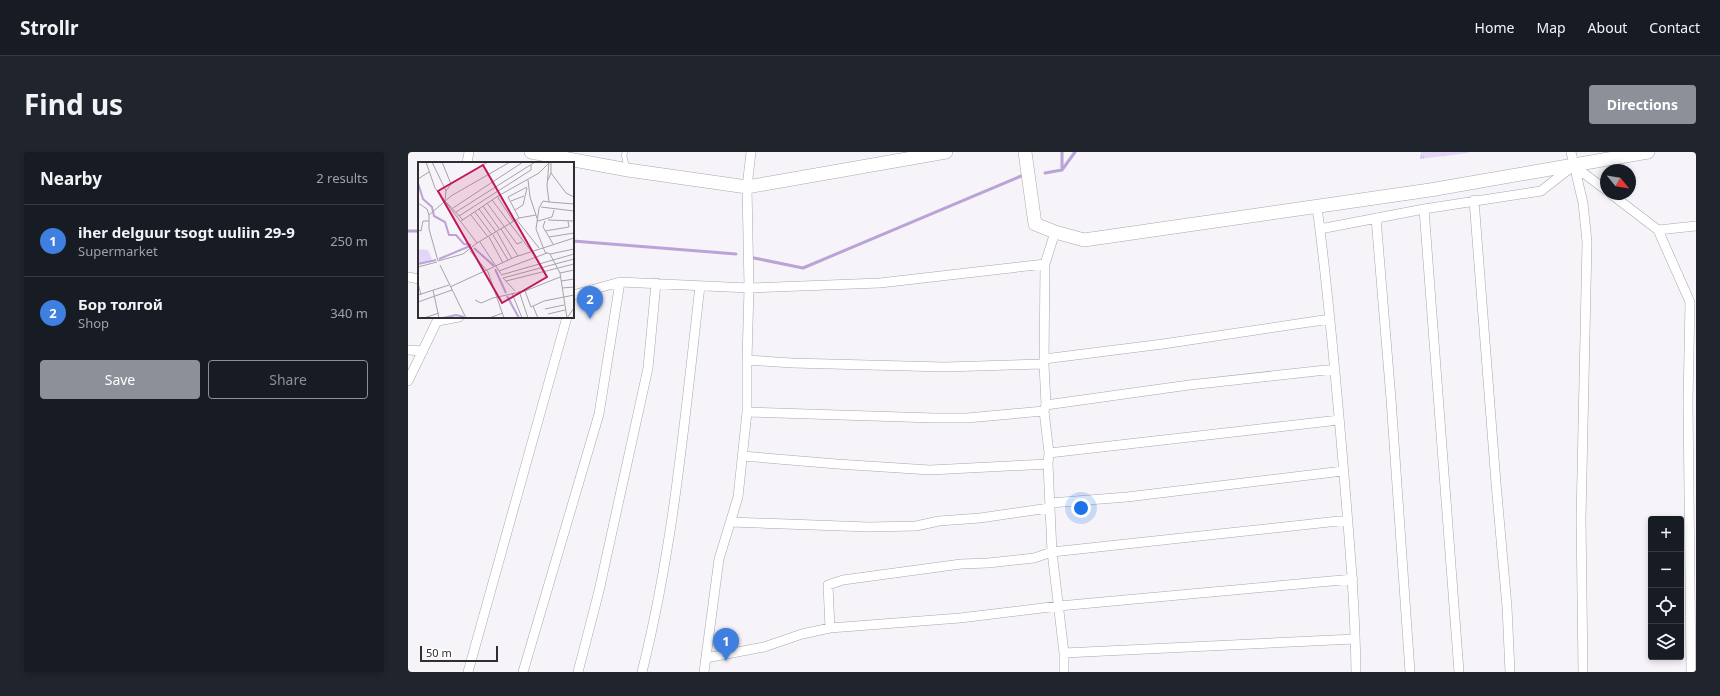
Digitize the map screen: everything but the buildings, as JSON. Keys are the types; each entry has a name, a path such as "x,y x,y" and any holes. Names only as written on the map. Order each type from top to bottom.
{"street":[{"path":"468,162 470,152"},
{"path":"530,152 628,170 747,187 946,152"},
{"path":"704,672 719,559 738,497 747,412 746,360 749,288 747,187 751,152"},
{"path":"1025,152 1035,224 1055,232 1084,240 1430,190 1648,152"},
{"path":"1570,152 1583,203 1587,242 1581,519 1583,672"},
{"path":"1574,166 1600,186"},
{"path":"1320,229 1474,200 1541,191 1574,166"},
{"path":"1474,200 1496,483 1507,600 1510,672"},
{"path":"1619,200 1658,230 1693,303 1692,402 1694,638 1690,672"},
{"path":"1317,207 1330,319 1344,471 1353,579 1356,672"},
{"path":"1424,209 1459,672"},
{"path":"1376,218 1394,438 1410,672"},
{"path":"1658,230 1696,226"},
{"path":"1055,232 1045,264 1044,362 1052,552 1064,653 1064,672"},
{"path":"574,296 620,282 749,288 880,283 1045,264"},
{"path":"408,278 418,279"},
{"path":"523,672 599,414 620,282"},
{"path":"578,672 598,591 648,368 656,283"},
{"path":"642,672 650,642 677,486 700,286"},
{"path":"408,381 438,319 448,318"},
{"path":"468,672 567,318"},
{"path":"746,360 792,363 945,367 1044,362 1330,319"},
{"path":"408,350 423,351"},
{"path":"747,412 967,418 1045,408 1188,384 1335,370"},
{"path":"1049,453 1339,420"},
{"path":"742,456 930,470 1048,464"},
{"path":"731,522 869,527 916,526 939,521 980,518 1050,505 1344,471"},
{"path":"830,628 828,585 843,580 961,564 988,563 1034,558 1052,552 1348,520"},
{"path":"706,658 764,647 802,634 830,628 1012,613 1059,606 1353,579"},
{"path":"1064,653 1354,639"}],"lane":[{"path":"625,152 625,162 628,170"}],"green space":[{"path":"1421,152 1468,152 1468,153 1420,159"}],"waterway":[{"path":"1045,173 1062,170 1062,152"},
{"path":"1062,170 1075,152"},
{"path":"754,258 803,268 1021,176"},
{"path":"408,231 418,231"},
{"path":"574,241 736,254"}],"place":[{"name":"Бор толгой","path":"590,319"},
{"name":"iher delguur tsogt uuliin 29-9","path":"726,661"}]}
